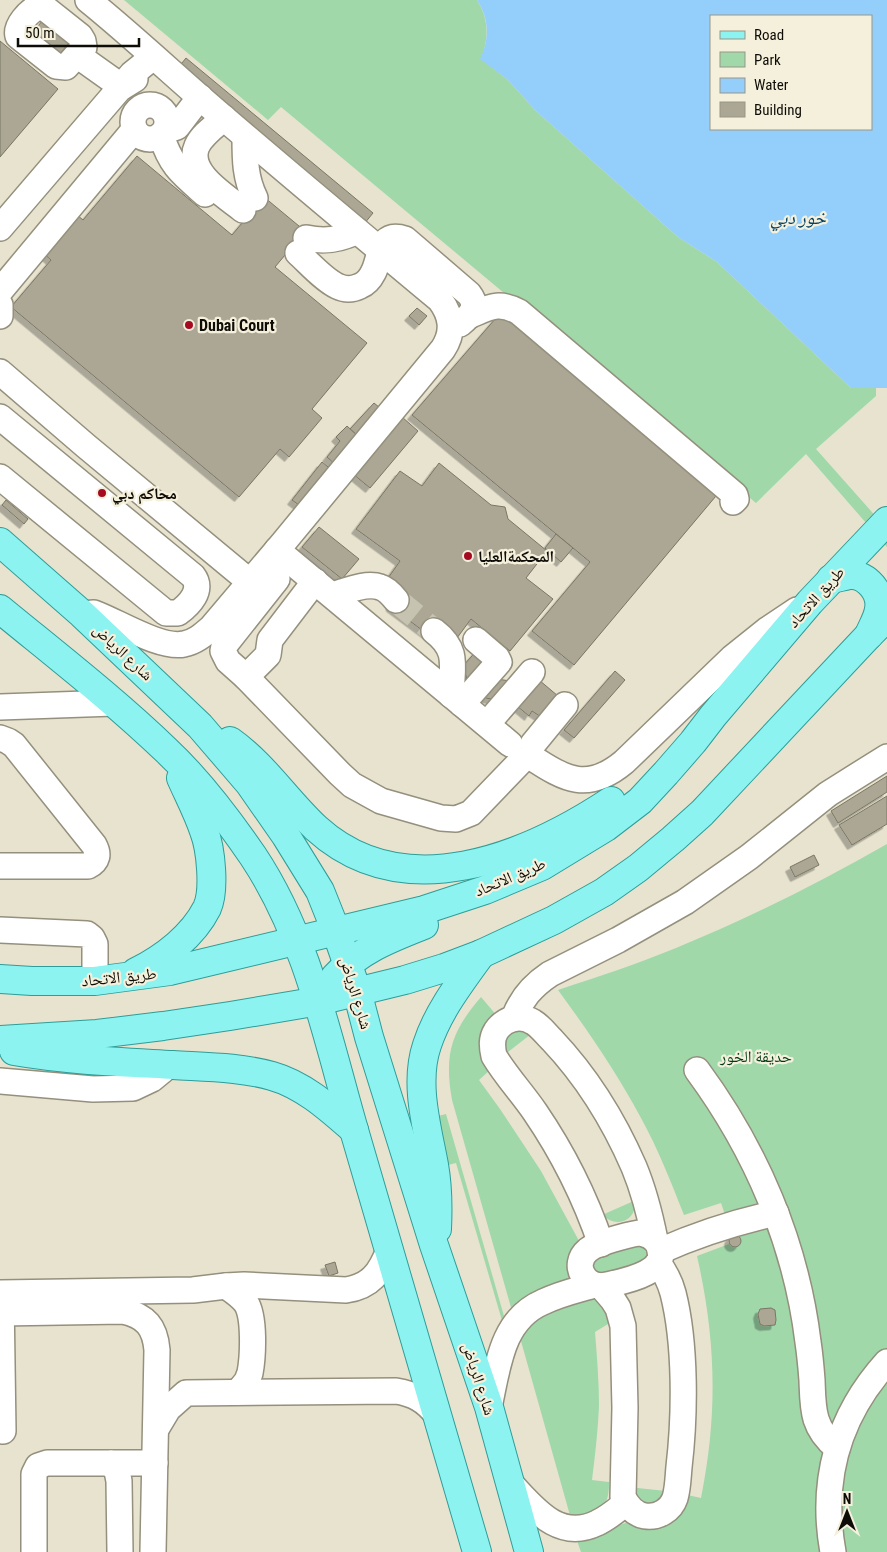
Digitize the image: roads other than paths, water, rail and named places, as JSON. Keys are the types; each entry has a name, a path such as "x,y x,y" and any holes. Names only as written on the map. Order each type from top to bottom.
{"main road":[{"name":"طريق الاتحاد","path":"0,979 104,981 170,971 424,910 485,890 542,866 606,827 640,800 693,742 810,602 887,521"},
{"name":"شارع الرياض","path":"0,542 82,614 200,726 249,783 281,828 323,899 357,991 434,1246 489,1407 529,1552"},
{"path":"0,1040 97,1034 164,1026 319,1001 405,980 444,968 481,954 554,920 604,892 638,868 702,813 878,626 878,595 871,584 864,578 851,575 831,579"},
{"path":"0,608 114,703 168,752 209,798 253,857 284,912 297,940 319,1001 388,1250 477,1552"},
{"path":"200,726 221,735 240,748 256,762 316,827 335,843 368,859 393,866 419,870 445,869 496,859 557,832 593,813 627,791 693,742"},
{"path":"104,981 137,971 159,960 178,944 208,906 211,882 210,857 205,833 168,752"},
{"path":"319,1001 336,975 361,954 391,938 488,903 525,880 542,866"},
{"path":"284,912 295,915 306,914 316,908 323,899"},
{"path":"434,1246 437,1232 437,1187 422,1104 422,1071 426,1046 446,1006 481,954"},
{"path":"328,1038 335,1022 342,1018 358,1017 365,1021"},
{"path":"0,1048 67,1058 240,1070 273,1076 304,1090 354,1130"}],"street":[{"path":"82,614 99,615 166,644 184,644 197,639 211,628 277,550 442,349 448,341 450,331 449,314 440,300 245,136 125,30 88,0"},
{"path":"77,55 122,87"},
{"path":"0,228 132,74 154,57"},
{"path":"122,87 134,79 150,75 176,76"},
{"path":"163,133 177,127 200,97"},
{"path":"0,290 134,130 133,118 135,113 144,106 156,106 165,114 167,125 163,133 169,156 182,174 243,208"},
{"path":"224,118 197,145 194,154 195,163 199,172 207,180 243,208"},
{"path":"243,208 247,177 245,136"},
{"path":"357,231 347,236 331,240 315,240 302,245 331,282 338,286 353,289 370,279 375,271 380,250 392,238 405,239 469,294 474,306 471,316"},
{"path":"0,305 0,316"},
{"path":"450,331 471,316 490,307 502,305 518,312 735,495 736,499 733,502"},
{"path":"0,372 250,582"},
{"path":"0,417 193,576 196,580 198,591 178,613 166,613 0,477"},
{"path":"142,534 163,510"},
{"path":"277,550 487,724 550,769 564,776 584,780 605,776 624,762 732,658 767,630 810,602"},
{"path":"277,579 224,646 223,651 228,661 246,677 352,786 381,801 441,818 456,818 471,813 566,705"},
{"path":"246,677 268,655 270,640 323,588 373,586 386,590 396,600"},
{"path":"434,631 443,638 451,649 456,699"},
{"path":"456,699 498,662 476,640"},
{"path":"487,724 532,672"},
{"path":"0,707 114,703"},
{"path":"0,738 14,745 94,845 98,857 94,863 88,866 0,866"},
{"path":"514,1018 527,993 541,980 618,940 685,902 748,858 828,794 887,757"},
{"path":"0,930 87,934 95,944 104,981"},
{"path":"489,1407 502,1348 514,1324 521,1316 545,1301 597,1286 645,1274 655,1268 658,1251 645,1234 638,1233 589,1248 581,1258 580,1265 584,1277 597,1286 613,1300 618,1308 623,1326 625,1408 623,1497 631,1509 643,1516 657,1515 669,1508 676,1497 682,1423 681,1356 678,1322 673,1292 664,1272 650,1215 635,1169 601,1103 572,1063 540,1027 528,1019 514,1018 502,1024 493,1036 492,1049 494,1056 531,1106 552,1139 582,1195 601,1244"},
{"path":"0,1082 93,1089 133,1088 152,1079 169,1065"},
{"path":"697,1070 741,1138 776,1213 790,1255 802,1306 810,1354 814,1412 819,1428 837,1448"},
{"path":"658,1251 728,1225 776,1213"},
{"path":"0,1303 193,1290 226,1286 253,1285 346,1290 357,1288 374,1278 384,1262 388,1250"},
{"path":"226,1286 248,1305 252,1319 250,1373 243,1387 238,1392"},
{"path":"0,1303 123,1311 144,1319 152,1328 156,1338 157,1358 153,1552"},
{"path":"0,1303 3,1431"},
{"path":"157,1358 170,1377 186,1393"},
{"path":"833,1552 828,1518 828,1500 837,1448 844,1428 863,1392 887,1362"},
{"path":"156,1430 168,1409 186,1393 396,1391 408,1393 419,1398 429,1405 437,1415"},
{"path":"34,1552 34,1474 38,1466 47,1463 155,1463"},
{"path":"111,1463 119,1481 120,1552"},
{"path":"510,1483 545,1518 552,1523 570,1528 596,1524 626,1504"}],"water":[{"name":"خور دبي","path":"477,0 887,0 887,388 851,388 717,262 678,237 536,111 507,79 480,59 487,36 484,14"}],"tunnel":[{"path":"396,600 434,631"}],"place":[{"name":"Dubai Court","path":"189,325"},
{"name":"محاكم دبي","path":"102,493"},
{"name":"المحكمةالعليا","path":"468,556"}],"park label":[{"name":"حديقة الخور","path":"756,1056"}]}
